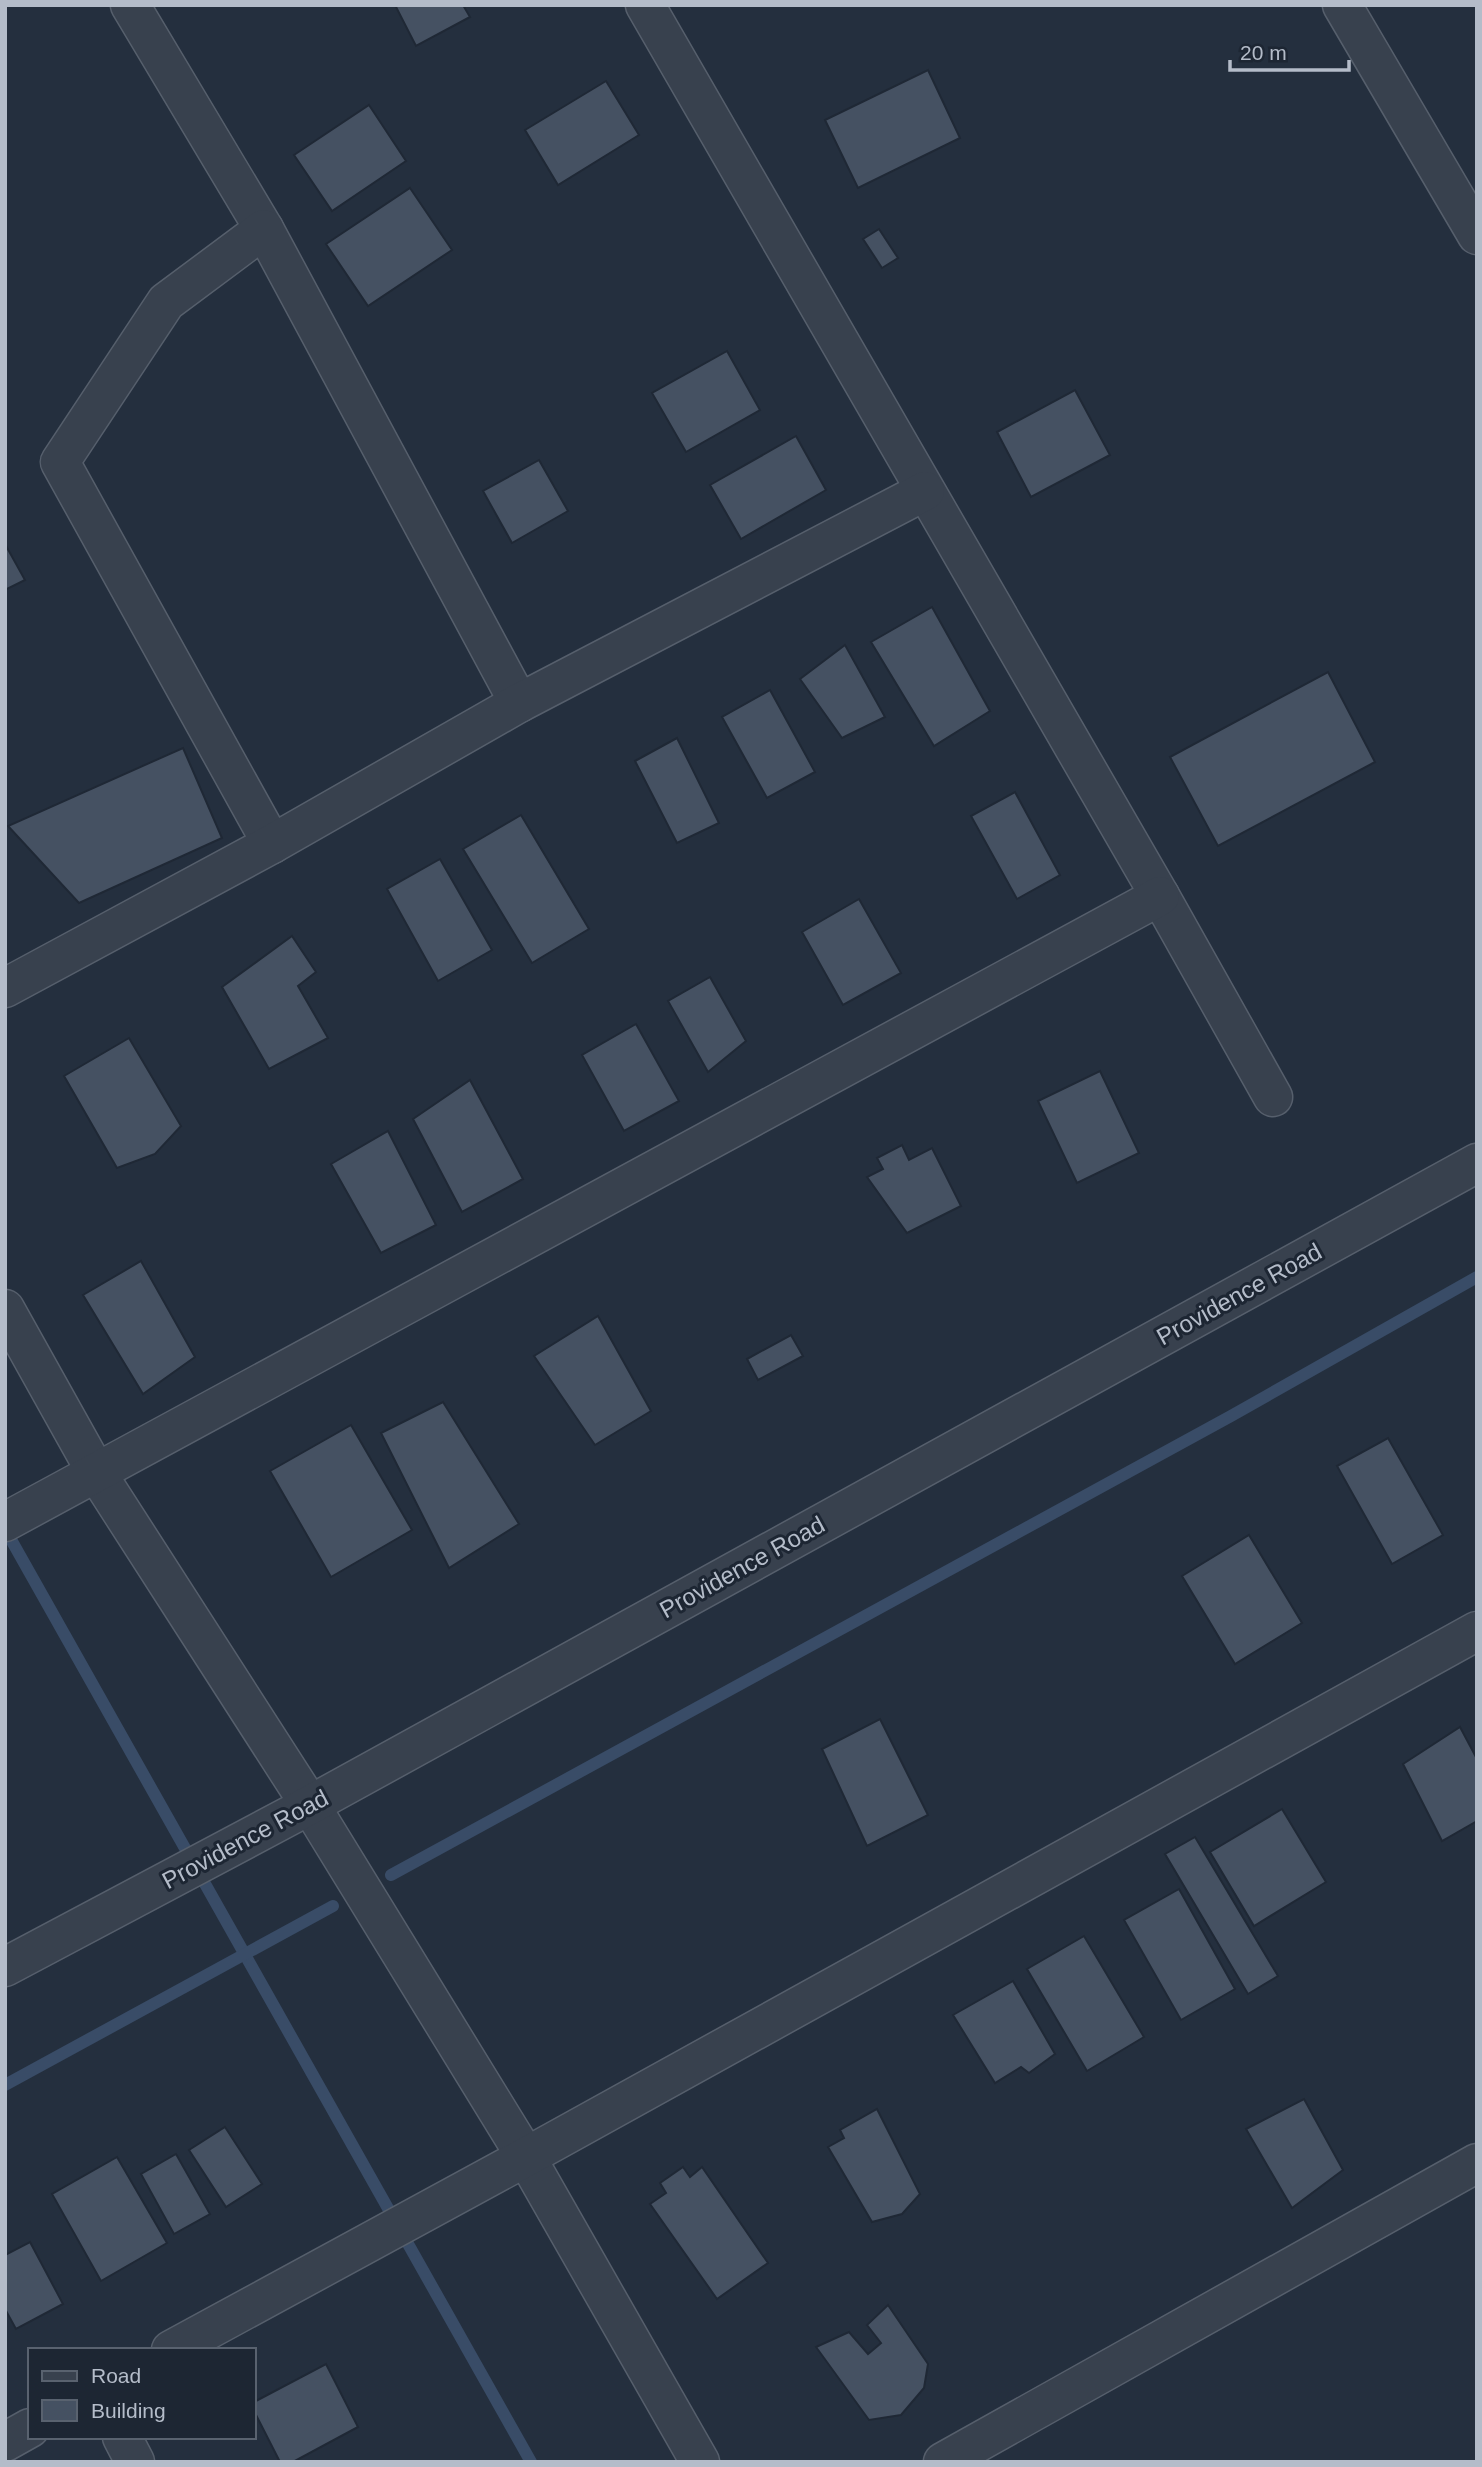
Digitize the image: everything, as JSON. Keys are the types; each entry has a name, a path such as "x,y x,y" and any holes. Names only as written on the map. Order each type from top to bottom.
{"street":[{"path":"130,5 264,229 519,704"},
{"path":"645,5 1160,896 1273,1097"},
{"path":"1342,5 1477,235"},
{"path":"264,229 166,302 60,462 272,844"},
{"path":"5,988 272,844 519,704 925,491"},
{"path":"5,1522 1160,896"},
{"name":"Providence Road","path":"5,1966 310,1805 1477,1163"},
{"path":"5,1309 96,1472 310,1805 526,2157 700,2462"},
{"path":"175,2348 526,2157 1477,1631"},
{"path":"943,2462 1477,2163"},
{"path":"5,2441 28,2429"},
{"path":"122,2439 135,2462"}],"building":[{"path":"395,5 463,5 470,17 416,46"},
{"path":"928,70 960,138 858,188 825,120"},
{"path":"606,81 639,135 558,185 525,130"},
{"path":"369,105 406,161 332,211 294,155"},
{"path":"410,188 452,250 368,306 326,244"},
{"path":"879,229 898,258 882,268 863,239"},
{"path":"727,351 760,410 686,452 652,393"},
{"path":"1075,390 1110,455 1031,497 997,432"},
{"path":"796,436 826,490 741,539 710,485"},
{"path":"539,460 568,511 512,543 483,491"},
{"path":"5,544 25,580 5,590"},
{"path":"932,607 990,711 934,746 871,642"},
{"path":"845,645 885,717 842,738 800,679"},
{"path":"1328,672 1375,762 1218,846 1170,757"},
{"path":"770,690 815,772 767,798 722,717"},
{"path":"677,738 719,823 677,843 635,761"},
{"path":"183,748 222,838 79,903 8,826"},
{"path":"1015,792 1060,875 1017,899 971,816"},
{"path":"521,815 589,929 532,963 463,849"},
{"path":"440,859 492,950 438,981 387,889"},
{"path":"859,899 901,973 843,1005 802,932"},
{"path":"292,936 316,972 298,986 328,1038 269,1069 222,987"},
{"path":"710,977 746,1041 708,1072 668,1001"},
{"path":"636,1024 679,1101 624,1131 582,1055"},
{"path":"129,1038 181,1126 155,1154 117,1168 64,1076"},
{"path":"1100,1071 1139,1153 1077,1183 1038,1101"},
{"path":"470,1080 523,1179 462,1212 413,1119"},
{"path":"388,1131 436,1225 381,1253 331,1164"},
{"path":"902,1145 909,1160 932,1148 961,1206 907,1233 867,1177 883,1169 877,1158"},
{"path":"141,1261 195,1357 143,1394 83,1295"},
{"path":"598,1316 651,1411 595,1445 534,1356"},
{"path":"791,1335 803,1356 758,1380 747,1359"},
{"path":"443,1402 519,1524 449,1568 381,1433"},
{"path":"351,1425 412,1530 331,1577 270,1471"},
{"path":"1388,1438 1443,1535 1392,1564 1337,1466"},
{"path":"1249,1535 1302,1623 1235,1664 1182,1576"},
{"path":"880,1719 928,1815 867,1846 822,1749"},
{"path":"1460,1727 1477,1759 1477,1821 1442,1841 1403,1764"},
{"path":"1282,1809 1326,1882 1254,1926 1210,1852"},
{"path":"1195,1837 1278,1976 1248,1994 1165,1854"},
{"path":"1179,1889 1235,1989 1181,2020 1124,1920"},
{"path":"1084,1936 1144,2037 1087,2071 1027,1969"},
{"path":"1013,1981 1055,2054 1029,2073 1021,2067 995,2083 953,2015"},
{"path":"1304,2099 1343,2170 1292,2208 1246,2129"},
{"path":"877,2109 920,2194 902,2214 872,2222 828,2147 844,2138 840,2130"},
{"path":"225,2127 262,2184 226,2207 189,2150"},
{"path":"176,2154 210,2214 174,2234 141,2174"},
{"path":"117,2157 167,2243 101,2281 52,2194"},
{"path":"683,2167 690,2177 702,2167 768,2263 717,2299 650,2204 666,2193 660,2183"},
{"path":"30,2242 63,2304 16,2329 5,2309 5,2255"},
{"path":"888,2305 928,2364 924,2388 901,2415 869,2420 816,2347 849,2332 868,2354 881,2343 867,2325"},
{"path":"326,2364 358,2427 293,2462 280,2462 256,2415 256,2401"}],"waterway":[{"path":"391,1875 1231,1416 1477,1277"},
{"path":"5,1529 531,2462"},
{"path":"5,2085 333,1906"}]}
